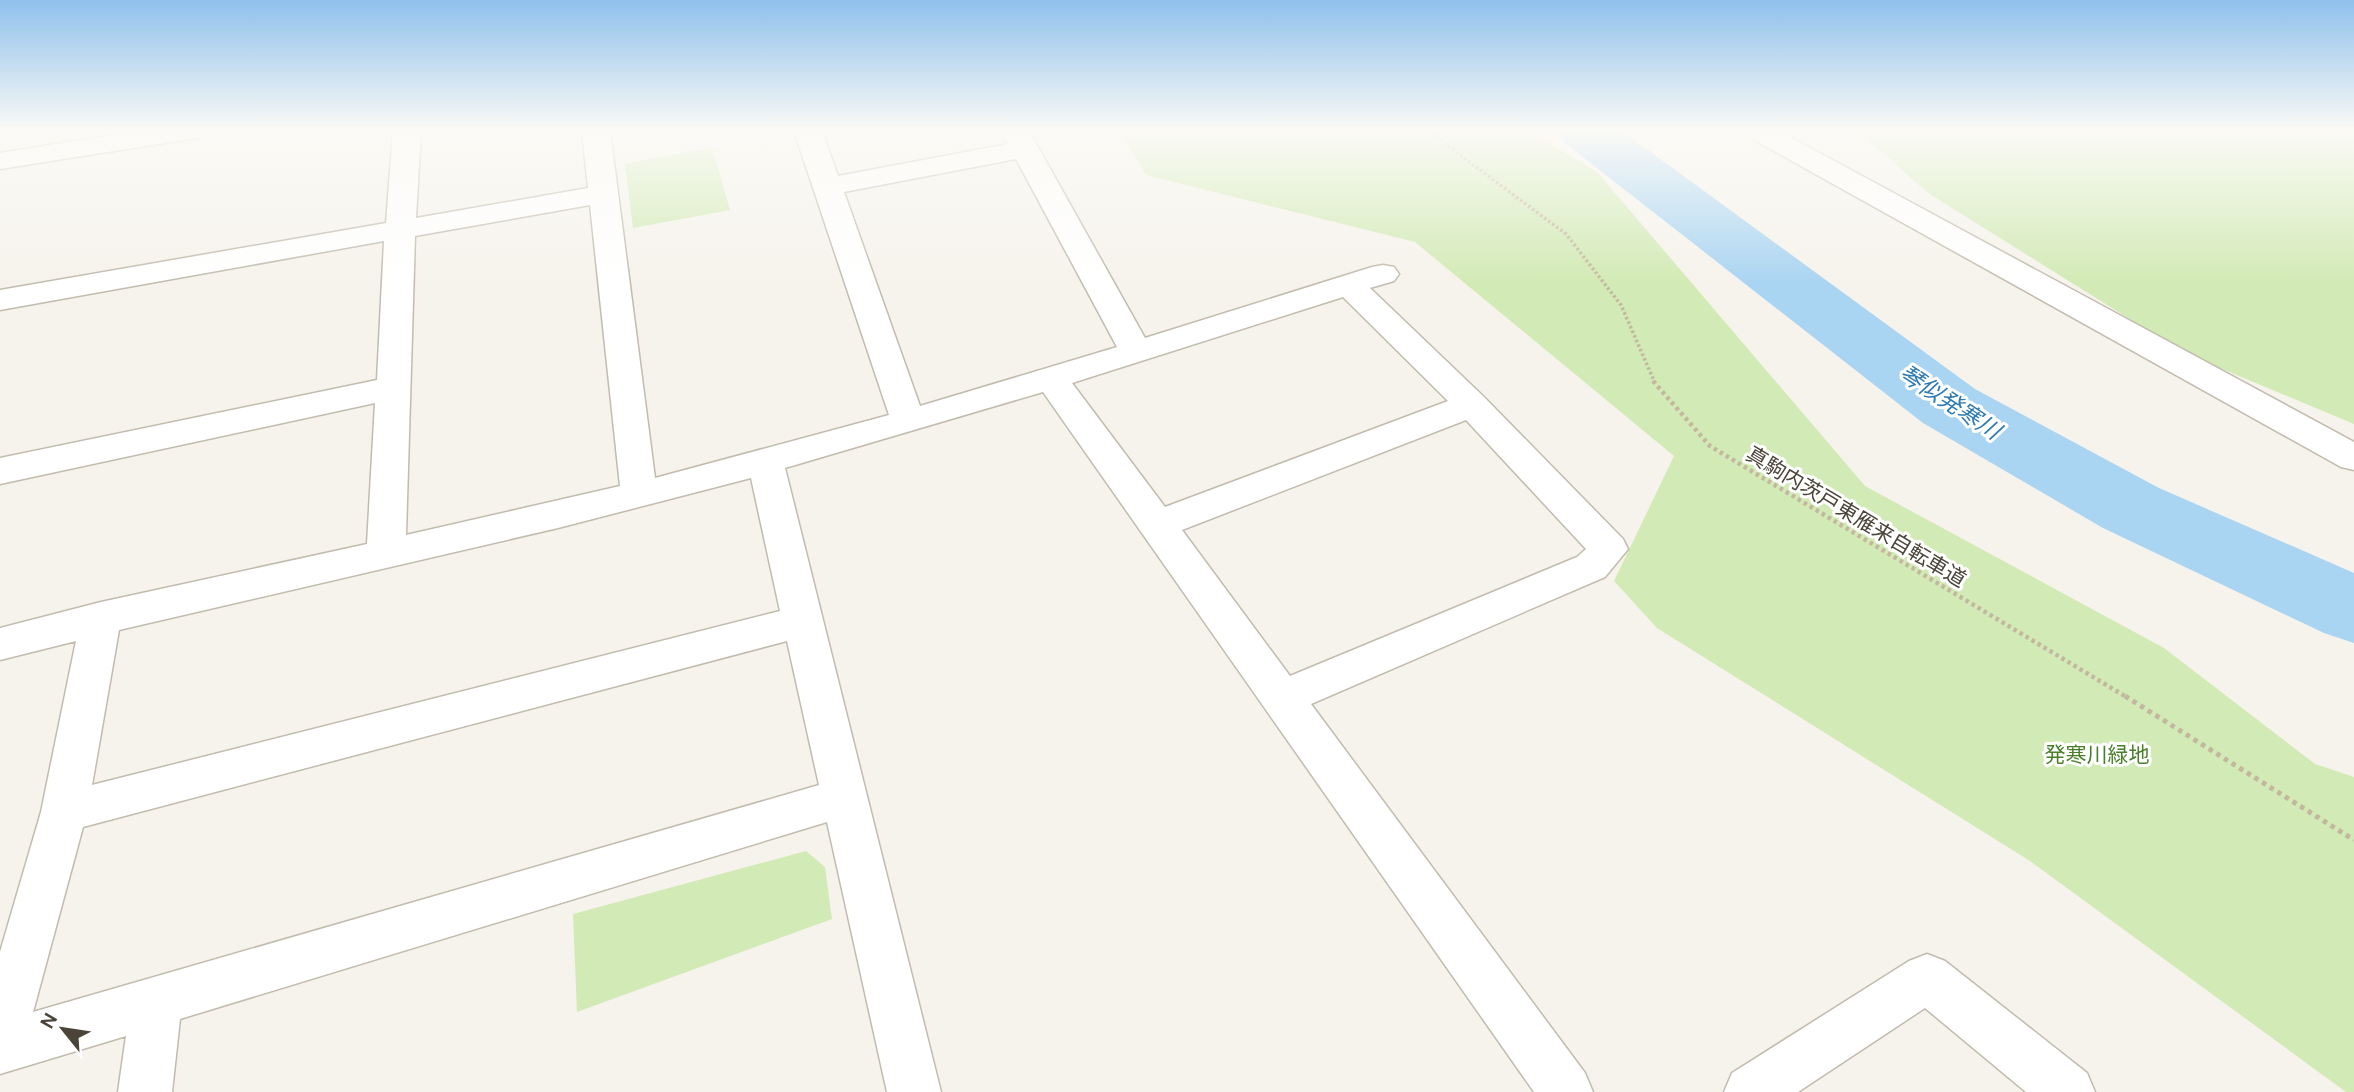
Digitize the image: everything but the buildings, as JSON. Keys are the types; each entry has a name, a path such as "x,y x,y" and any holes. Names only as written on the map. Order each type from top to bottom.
{"street":[{"path":"386,553 403,182"},
{"path":"602,182 639,495"},
{"path":"825,182 908,420"},
{"path":"827,187 848,182"},
{"path":"1043,182 1136,351"},
{"path":"1852,182 2354,458"},
{"path":"0,300 603,194"},
{"path":"0,644 101,618 639,495 908,420 1366,279 1472,405 1609,549 1591,567 1282,698"},
{"path":"1050,377 1566,1092"},
{"path":"0,471 393,388"},
{"path":"1157,525 1472,405"},
{"path":"765,460 915,1092"},
{"path":"0,1040 64,812 101,618"},
{"path":"64,812 803,621"},
{"path":"0,1048 845,797"},
{"path":"1751,1092 1927,978 2068,1092"},
{"path":"145,1092 156,1002"}],"path":[{"name":"真駒内茨戸東雁来自転車道","path":"1496,182 1566,234 1621,305 1651,379 1710,446 2221,754 2354,840"}],"green space":[{"path":"627,182 722,182 730,210 633,228"},
{"name":"発寒川緑地","path":"1174,182 1606,182 1865,486 2164,648 2315,764 2354,777 2354,1092 2346,1092 2030,861 1657,628 1614,581 1674,456 1415,242"},
{"path":"1916,182 2354,182 2354,424 2184,353 1928,193"},
{"path":"806,851 825,867 832,919 577,1012 573,914"}],"waterway":[{"name":"琴似発寒川","path":"1652,182 1949,406 2131,508 2354,610"}]}
